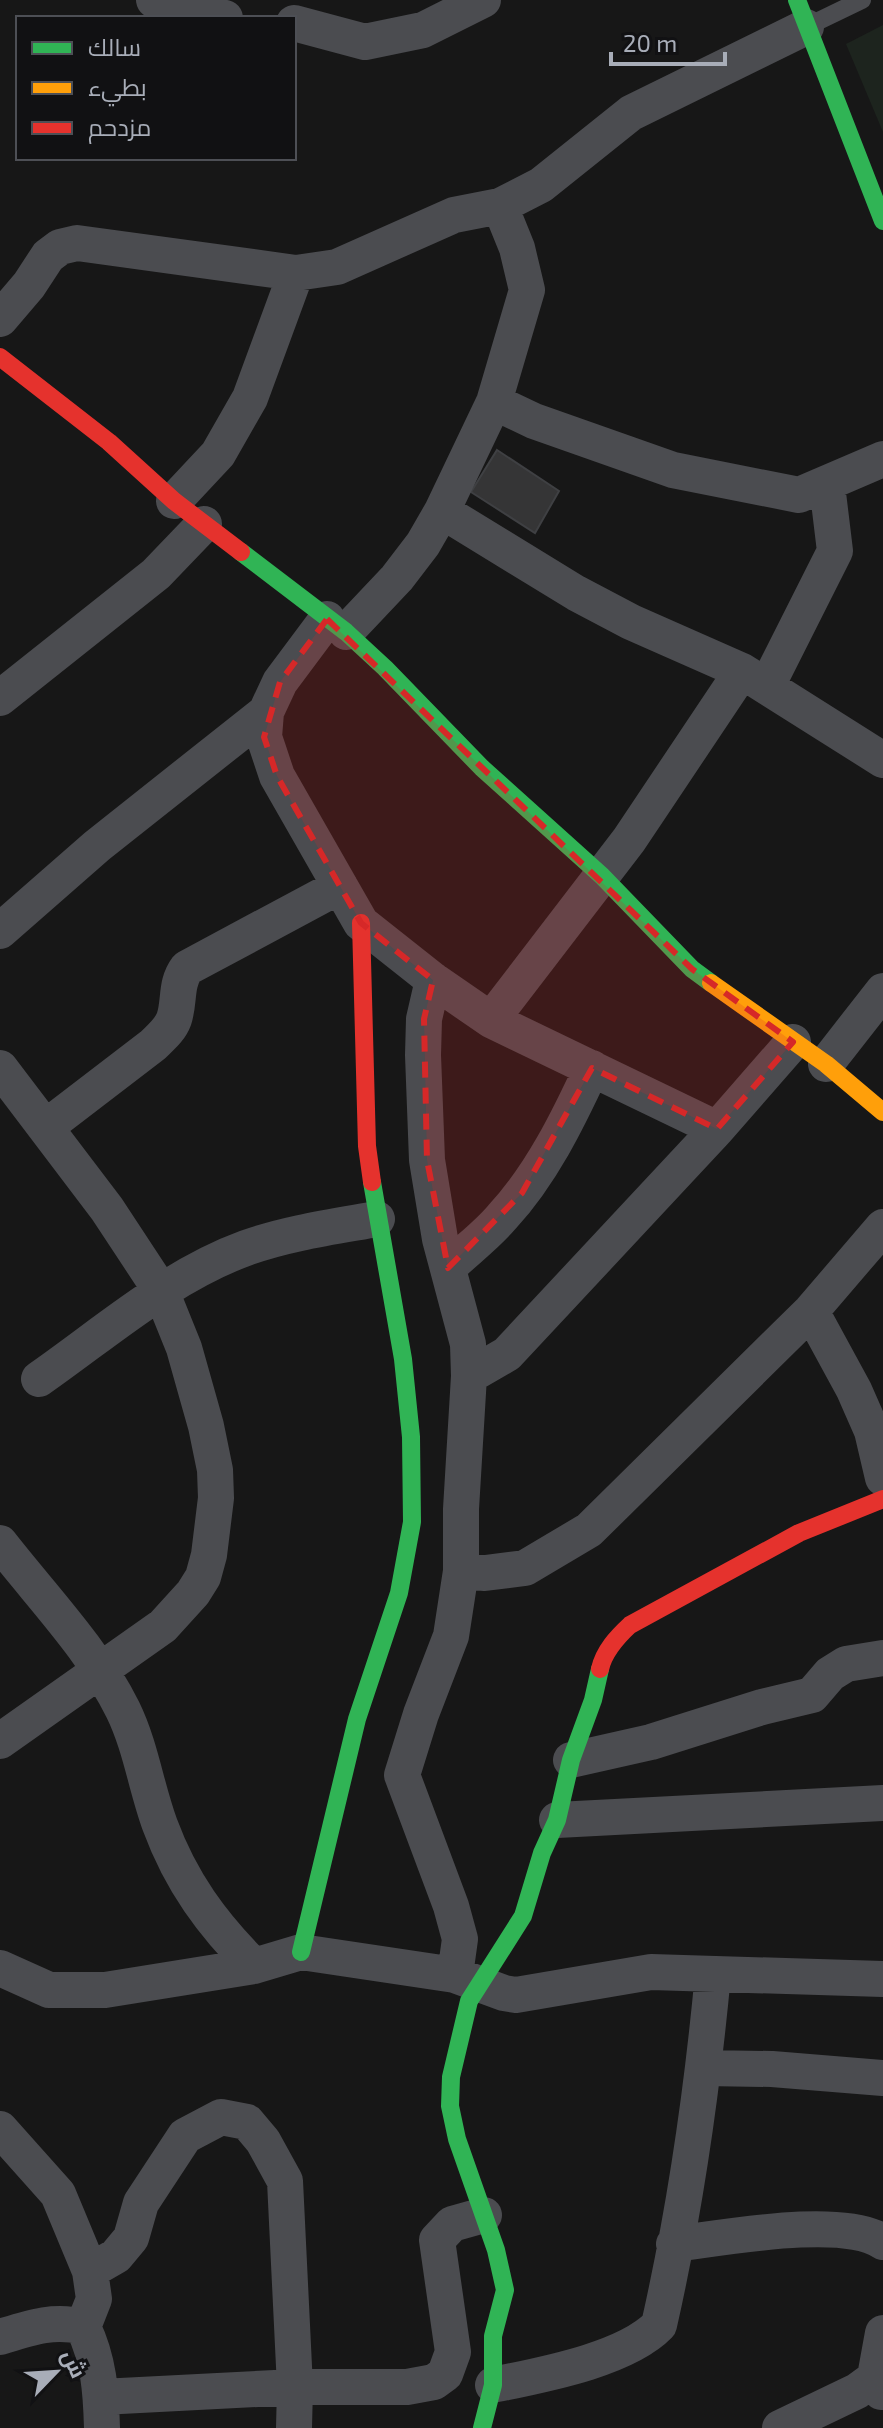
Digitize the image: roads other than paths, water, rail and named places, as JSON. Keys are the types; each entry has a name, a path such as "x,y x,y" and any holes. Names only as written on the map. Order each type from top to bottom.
{"street":[{"path":"154,0 217,16"},
{"path":"282,16 310,0"},
{"path":"296,24 365,42 423,30 483,0"},
{"path":"0,319 29,285 48,256 60,247 77,243 296,273 337,267 454,215 500,206 541,185 631,113 802,14 883,221"},
{"path":"500,206 517,248 527,290 494,402 423,544 397,578 336,626 280,682 266,712 264,737 277,776 361,923 433,980 491,1020 717,1129"},
{"path":"174,501 218,454 250,398 296,273"},
{"path":"0,358 109,442 174,501 336,626 385,668 482,768 602,876 692,969 826,1064 883,1112"},
{"path":"494,402 534,421 673,470 799,495 883,459"},
{"path":"491,1020 755,679 835,551 827,485"},
{"path":"442,511 576,593 755,679 883,760"},
{"path":"0,698 156,574 204,524"},
{"path":"0,931 97,846 266,712"},
{"path":"46,1127 167,1031 174,1019 180,977 187,968 340,886"},
{"path":"301,1952 357,1719 399,1593 412,1522 411,1437 403,1359 377,1219 366,1131 361,923"},
{"path":"433,980 424,1019 427,1160 440,1239 468,1344 469,1376 461,1509 461,1571 451,1636 402,1775 451,1906 468,1980 469,2001 451,2077 450,2106 457,2139 484,2215 505,2290 493,2336 493,2385 482,2428"},
{"path":"826,1064 883,991"},
{"path":"469,1376 507,1354 717,1129 793,1042"},
{"path":"0,1068 107,1209 161,1291 184,1348 215,1470 216,1498 203,1577 180,1608 163,1626 0,1741"},
{"path":"448,1268 500,1219 522,1193 572,1110 592,1068"},
{"path":"39,1379 161,1291 244,1249 298,1233 377,1219"},
{"path":"461,1571 485,1573 525,1568 589,1530 811,1311 883,1227"},
{"path":"811,1311 877,1428 883,1478"},
{"path":"468,1980 523,1916 542,1853 557,1820 571,1760 593,1700 602,1660 617,1637 630,1625 799,1533 883,1499"},
{"path":"6,1563 100,1670 124,1711 142,1760 160,1825 183,1878 220,1933 254,1966"},
{"path":"571,1760 651,1742 762,1707 805,1697 818,1691 830,1674 846,1664 883,1658"},
{"path":"557,1820 883,1803"},
{"path":"0,1968 49,1990 105,1990 254,1966 301,1952 468,1980 516,1995 633,1973 883,1979"},
{"path":"493,2385 582,2363 635,2344 659,2325 704,2068 713,1974"},
{"path":"704,2068 772,2069 883,2078"},
{"path":"90,2271 116,2256 131,2238 141,2203 185,2136 221,2117 247,2122 263,2141 285,2181 295,2387 294,2428"},
{"path":"0,2129 58,2194 90,2271 94,2299 83,2327 93,2348 102,2412 295,2387 407,2387 434,2382 445,2374 453,2352 437,2240 452,2224 484,2215"},
{"path":"674,2244 776,2230 814,2229 855,2233 883,2242"},
{"path":"0,2337 42,2324 65,2322 83,2327"},
{"path":"780,2428 880,2382 883,2333"}],"lane":[{"path":"802,14 862,0"}]}
